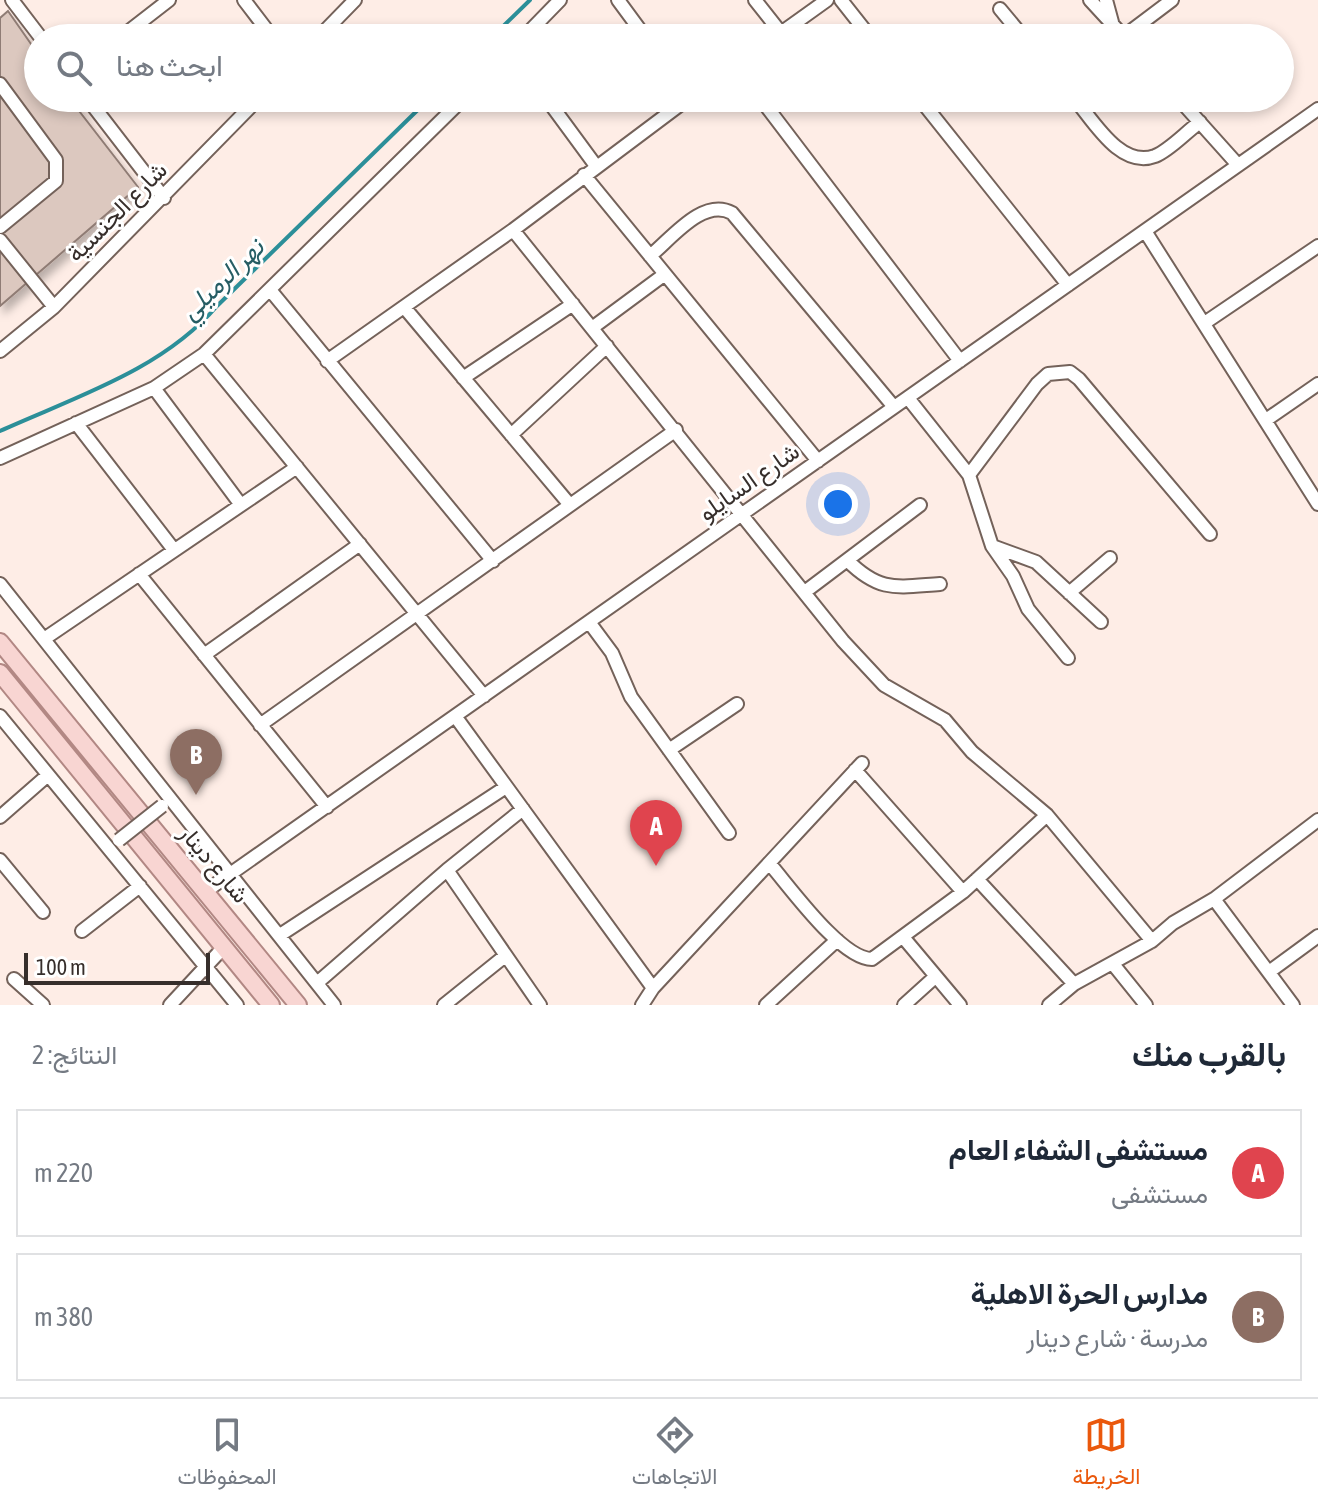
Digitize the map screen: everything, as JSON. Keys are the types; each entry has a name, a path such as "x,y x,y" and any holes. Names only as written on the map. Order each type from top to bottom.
{"main road":[{"name":"شارع دينار","path":"0,642 298,1005"},
{"name":"شارع دينار","path":"1,678 271,1005"}],"street":[{"path":"12,0 30,24"},
{"path":"138,24 169,0"},
{"path":"244,0 262,24"},
{"path":"336,24 355,0"},
{"path":"537,24 560,0"},
{"path":"618,0 636,24"},
{"path":"755,0 770,24"},
{"path":"794,24 827,0"},
{"path":"841,0 860,24"},
{"path":"1090,0 1111,24"},
{"path":"1106,0 1112,24"},
{"path":"1141,24 1172,0"},
{"path":"1000,9 1012,24"},
{"path":"0,84 56,160 58,172 56,181 0,227"},
{"name":"شارع السايلو","path":"206,891 1318,109"},
{"path":"98,112 164,198"},
{"name":"شارع الجنسية","path":"0,351 54,307 246,112"},
{"path":"0,458 154,388 204,354 450,112"},
{"path":"556,112 596,166"},
{"path":"327,361 513,230 670,112"},
{"path":"771,112 960,361"},
{"path":"930,112 1068,285"},
{"path":"1086,112 1113,145 1134,158 1155,156 1200,122"},
{"path":"1191,112 1238,165"},
{"path":"584,175 818,461"},
{"path":"650,256 707,210 725,209 732,213 894,407"},
{"path":"513,230 806,591 843,641 884,685 945,720 972,752 1047,815 1152,941"},
{"path":"1145,231 1206,322 1318,504"},
{"path":"0,240 54,307"},
{"path":"1206,322 1318,246"},
{"path":"592,328 665,274"},
{"path":"271,291 493,561"},
{"path":"463,378 573,304"},
{"path":"404,307 570,505"},
{"path":"511,435 607,346"},
{"path":"204,354 484,696"},
{"path":"969,475 1037,384 1048,374 1070,372 1210,534"},
{"path":"1266,420 1318,384"},
{"path":"154,388 241,505"},
{"path":"908,398 969,475 992,546 1013,576 1028,609 1068,658"},
{"path":"76,423 174,550"},
{"path":"260,725 676,430"},
{"path":"44,639 297,467"},
{"path":"806,591 920,505"},
{"path":"204,655 360,544"},
{"path":"992,546 1036,562 1101,622"},
{"path":"1069,593 1110,558"},
{"path":"847,560 866,578 888,588 940,584"},
{"path":"139,574 327,807"},
{"path":"0,584 334,1005"},
{"path":"589,622 612,653 631,697 729,833"},
{"path":"669,750 737,704"},
{"path":"0,716 237,1005"},
{"path":"455,716 653,988"},
{"path":"642,1005 653,988 858,767 963,892"},
{"path":"0,817 48,775"},
{"path":"280,935 506,787"},
{"path":"119,840 162,806"},
{"path":"317,983 447,870 523,809"},
{"path":"769,863 837,940 854,954 872,959 963,892 1047,815"},
{"path":"1049,1005 1074,984 1152,941 1173,923 1214,899 1318,820"},
{"path":"0,860 43,912"},
{"path":"447,870 540,1005"},
{"path":"977,879 1074,984"},
{"path":"82,931 140,886"},
{"path":"1214,899 1293,1005"},
{"path":"1269,972 1318,936"},
{"path":"903,937 960,1005"},
{"path":"766,1005 837,940"},
{"path":"170,1005 224,947"},
{"path":"444,1005 505,956"},
{"path":"1113,964 1146,1005"},
{"path":"904,1005 935,977"},
{"path":"14,979 43,1005"}],"building":[{"path":"8,11 24,34 24,112 80,112 138,187 0,306 0,18"}],"waterway":[{"name":"نهر الرميلي","path":"505,24 530,0"},
{"name":"نهر الرميلي","path":"0,431 116,380 170,348 195,328 416,112"}],"place":[{"name":"مدارس الحرة الاهلية","path":"196,795"},
{"name":"مستشفى الشفاء العام","path":"656,866"}]}
